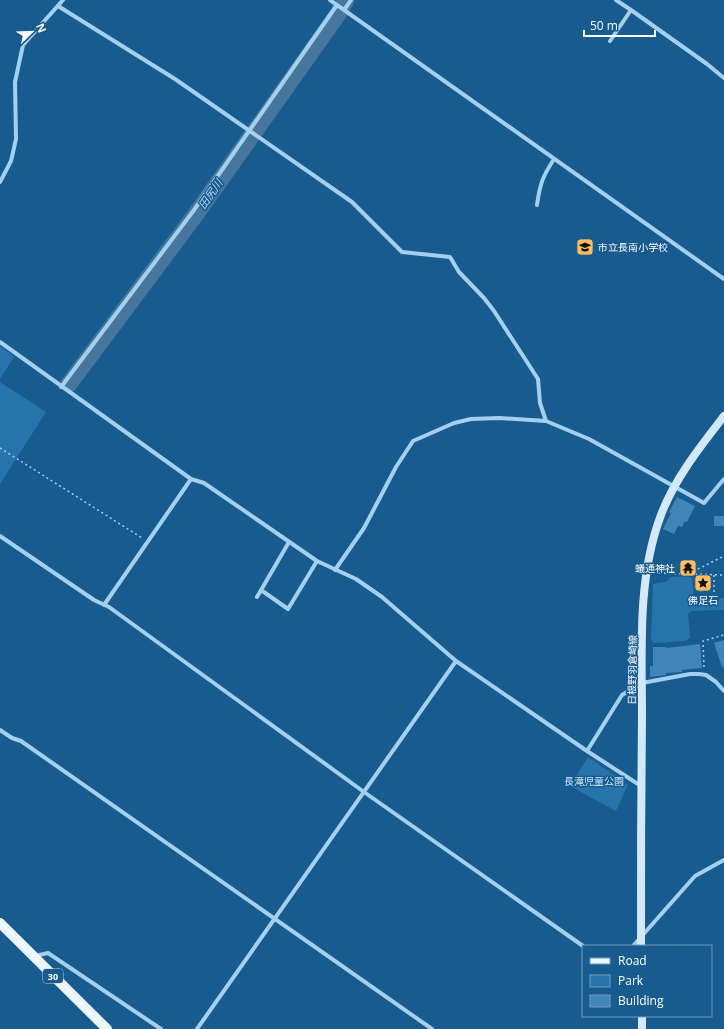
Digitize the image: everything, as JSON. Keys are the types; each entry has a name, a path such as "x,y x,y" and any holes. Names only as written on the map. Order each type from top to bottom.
{"main road":[{"name":"日根野羽倉崎線","path":"641,945 642,683 643,616 646,573 659,521 674,487 698,449 724,416"},
{"name":"30","path":"0,923 106,1029"},
{"path":"642,1017 642,1029"}],"street":[{"path":"0,182 11,161 16,139 15,82 23,45 63,0"},
{"path":"330,0 724,278"},
{"path":"344,10 351,0"},
{"path":"616,0 707,64 724,78"},
{"path":"61,387 194,210 337,5"},
{"path":"58,6 174,79 352,202 402,252 450,256 459,272 484,298 494,311 538,379 540,403 546,421"},
{"path":"610,41 631,10"},
{"path":"537,204 539,186 554,159"},
{"path":"0,342 191,479 204,483 317,561 356,579 382,597 456,661 587,751 641,786"},
{"path":"335,570 364,528 396,467 413,441 454,423 471,419 499,418 546,421 589,439 704,503 724,479"},
{"path":"104,605 191,479"},
{"path":"0,536 94,600 115,612 364,792 582,945"},
{"path":"257,597 289,542"},
{"path":"261,590 288,609 317,561"},
{"path":"197,1029 456,661"},
{"path":"587,751 622,695 642,683 690,674 705,674 716,682 724,691"},
{"path":"0,730 12,738 21,741 432,1029"},
{"path":"634,945 695,876 724,860"},
{"path":"32,956 48,953 161,1029"}],"path":[{"path":"0,448 147,542"},
{"path":"688,574 724,556"},
{"path":"712,570 714,597"},
{"path":"646,573 724,575"},
{"path":"699,574 701,593"},
{"path":"705,674 703,641 724,635"}],"green space":[{"path":"0,346 14,357 0,379"},
{"path":"0,382 46,412 0,484"},
{"path":"689,576 692,578 694,600 696,602 708,600 713,604 717,603 720,598 724,598 724,610 691,611 688,614 690,638 685,641 653,643 651,638 653,584 665,582 670,577"},
{"name":"長滝児童公園","path":"588,757 628,785 616,811 570,786"}],"building":[{"path":"677,497 695,506 687,522 685,521 682,527 678,526 674,534 663,529 671,513 669,512"},
{"path":"714,516 724,516 724,526 714,526"},
{"path":"724,640 724,667 722,667 714,643"},
{"path":"700,644 702,668 682,670 682,672 666,673 666,675 650,677 650,666 653,666 653,647 666,648"}],"waterway":[{"name":"田尻川","path":"69,384 196,214 338,14 346,0"}],"place":[{"name":"市立長南小学校","path":"585,247"},
{"name":"蟻通神社","path":"688,568"},
{"name":"佛足石","path":"703,583"}]}
